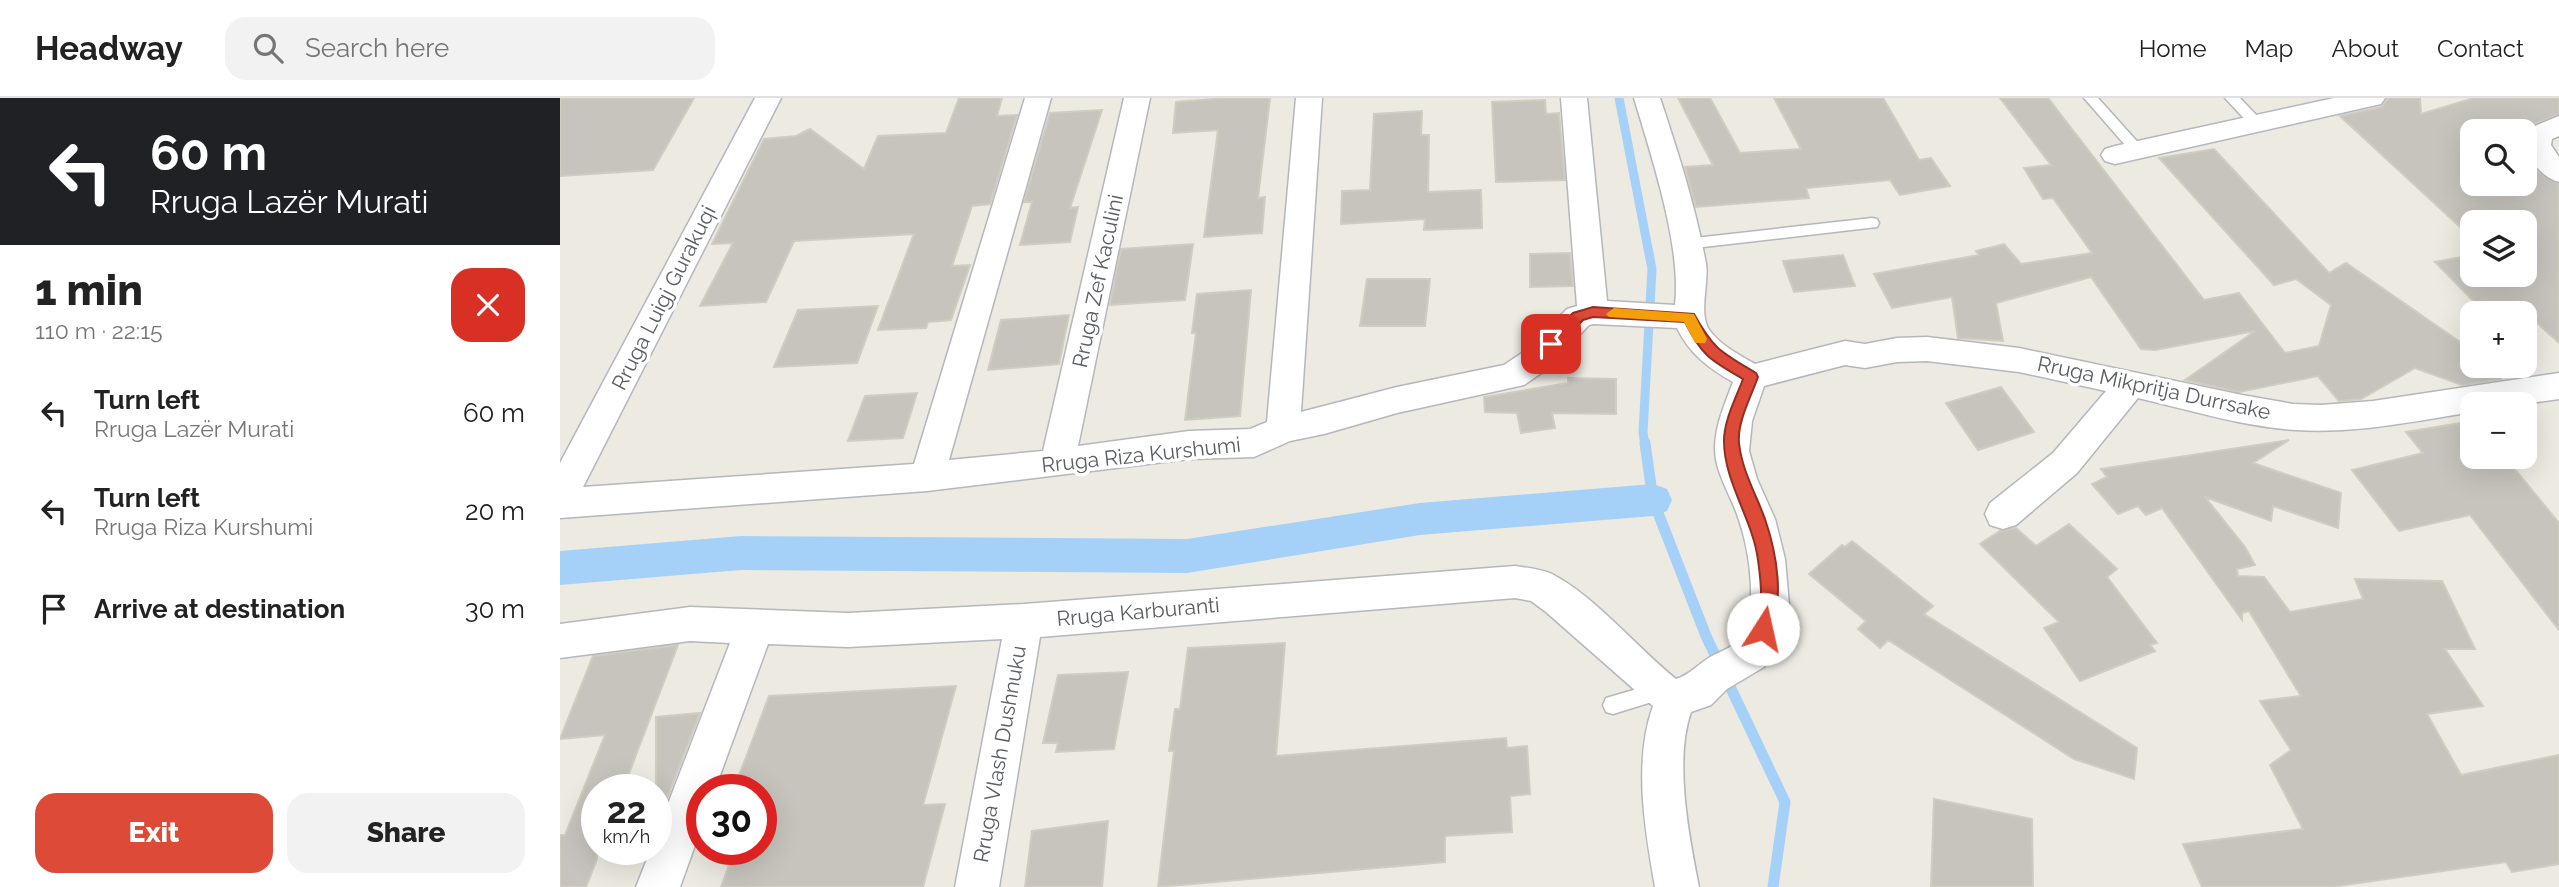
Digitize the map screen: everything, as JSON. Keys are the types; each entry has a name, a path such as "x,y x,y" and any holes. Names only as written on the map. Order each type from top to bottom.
{"street":[{"name":"Rruga Luigj Gurakuqi","path":"560,497 768,98"},
{"path":"928,477 1038,98"},
{"name":"Rruga Zef Kaculini","path":"1057,463 1137,98"},
{"path":"1283,429 1309,98"},
{"path":"1574,98 1593,312 1677,317 1703,345 1751,377 1735,421 1732,451 1760,533 1769,579 1770,605 1763,629 1750,655 1713,676 1697,692 1669,694 1664,761 1666,830 1677,887"},
{"path":"1647,98 1669,169 1692,278 1677,317"},
{"path":"2126,152 2372,98"},
{"path":"2559,125 2540,134 2537,145 2545,159 2559,173"},
{"name":"Rruga Riza Kurshumi","path":"560,503 928,477 1189,445 1254,443 1283,429 1324,421 1397,400 1513,376 1536,360 1578,317 1593,312"},
{"name":"Rruga Mikpritja Durrsake","path":"1751,377 1845,353 1865,356 1897,350 1927,349 2019,360 2242,408 2293,417 2321,418 2373,414 2559,386"},
{"path":"2003,514 2065,463 2132,383"},
{"name":"Rruga Karburanti","path":"560,640 690,624 848,630 1024,621 1516,582 1539,586 1559,600 1669,694"},
{"name":"Rruga Vlash Dushnuku","path":"977,887 1024,621"},
{"path":"658,887 755,628"}],"lane":[{"path":"2091,98 2126,152"},
{"path":"2232,98 2256,124"},
{"path":"1686,244 1872,223"},
{"path":"1613,705 1669,694"}],"building":[{"path":"560,98 694,98 653,170 560,176"},
{"path":"959,98 1002,98 997,116 1017,115 990,204 972,206 952,266 970,265 951,320 928,322 926,328 878,330 914,234 794,241 766,302 700,306 733,243 712,244 764,139 796,136 810,129 864,169 878,136 946,133"},
{"path":"1270,98 1258,198 1265,197 1262,233 1204,237 1218,130 1173,133 1176,102"},
{"path":"1678,98 1710,98 1740,153 1801,149 1774,98 1883,98 1919,160 1931,158 1950,186 1900,195 1890,180 1806,188 1809,198 1696,207 1685,167 1713,165"},
{"path":"2000,98 2048,98 2204,300 2239,293 2285,353 2319,346 2331,305 2296,279 2274,285 2159,158 2214,149 2329,273 2346,263 2460,342 2460,378 2501,379 2462,385 2415,368 2361,399 2339,401 2318,376 2239,392 2185,380 2255,331 2155,350 2141,349 2091,277 1996,303 2003,341 1958,338 1952,297 1892,308 1874,274 1979,255 1976,251 2004,244 2021,264 2092,253 2053,198 2043,199 2024,168 2051,165"},
{"path":"2388,98 2420,98 2421,114 2474,98 2559,98 2559,114 2537,123 2537,119 2460,119 2460,196 2537,196 2537,171 2559,184 2559,343 2537,323 2537,301 2473,301 2435,262 2460,257 2460,287 2537,287 2537,210 2460,210 2460,227 2340,116 2382,107"},
{"path":"1545,100 1546,114 1559,113 1565,180 1496,182 1492,102"},
{"path":"1102,110 1070,208 1078,207 1070,242 1020,245 1032,202 1024,202 1050,113"},
{"path":"1422,111 1421,135 1429,135 1428,192 1481,190 1482,228 1424,230 1425,219 1341,224 1342,191 1370,190 1374,114"},
{"path":"1193,244 1185,300 1110,305 1121,249"},
{"path":"1570,253 1573,286 1530,287 1530,254"},
{"path":"1843,255 1855,286 1794,292 1783,261"},
{"path":"1367,279 1430,279 1425,326 1360,326"},
{"path":"1251,290 1240,416 1185,420 1196,333 1192,333 1197,294"},
{"path":"878,306 857,363 774,367 798,310"},
{"path":"1069,315 1059,364 988,370 1001,320"},
{"path":"1568,378 1616,379 1616,414 1552,413 1555,428 1521,433 1517,413 1485,412 1484,397 1568,383"},
{"path":"2001,387 2034,432 1978,450 1946,403"},
{"path":"917,393 903,438 848,441 865,396"},
{"path":"2460,423 2460,469 2515,469 2559,523 2559,630 2470,515 2399,531 2352,470 2423,453 2406,432"},
{"path":"2289,440 2253,463 2341,493 2338,528 2273,506 2271,521 2205,497 2245,547 2255,565 2237,569 2238,576 2264,577 2290,612 2363,599 2355,579 2442,581 2475,649 2445,649 2483,706 2427,714 2461,775 2559,755 2559,864 2512,872 2506,862 2331,887 2202,887 2183,844 2303,829 2270,765 2291,750 2260,701 2301,696 2249,611 2242,613 2242,620 2162,508 2146,515 2138,506 2118,514 2092,484 2107,477 2101,469"},
{"path":"2069,524 2117,569 2107,577 2157,643 2150,645 2155,651 2080,681 2044,628 2059,622 1980,544 2000,531 2016,528 2036,546"},
{"path":"1852,541 1933,606 1924,614 2137,748 2134,779 2074,759 1888,640 1880,648 1858,629 1866,621 1809,574 1842,545 1845,547"},
{"path":"1285,643 1276,756 1506,738 1507,748 1527,746 1530,794 1510,796 1512,832 1445,836 1445,862 1158,887 1174,751 1169,751 1175,709 1180,709 1188,648"},
{"path":"678,645 629,774 589,774 605,735 560,739 593,656"},
{"path":"1128,672 1114,749 1056,752 1058,743 1043,743 1058,675"},
{"path":"956,686 923,805 945,804 923,887 721,887 729,865 777,865 777,774 740,774 769,696"},
{"path":"700,713 672,786 672,774 656,774 656,717"},
{"path":"581,795 581,865 595,865 586,887 560,887 560,835 565,835"},
{"path":"1934,799 2032,819 2033,887 1931,887"},
{"path":"1108,821 1102,887 1025,887 1032,831"}],"waterway":[{"path":"1619,98 1652,269 1643,432 1645,445"},
{"path":"1645,443 1653,500 1706,636 1785,802 1773,887"},
{"path":"560,568 741,553 1187,556 1420,519 1653,500"}],"slow traffic":[{"path":"1614,314 1689,317 1700,339"}],"route":[{"path":"1551,344 1578,317 1593,312 1689,317 1703,345 1751,377 1735,421 1731,442 1740,479 1757,519 1767,559 1770,605 1763,629"}]}
